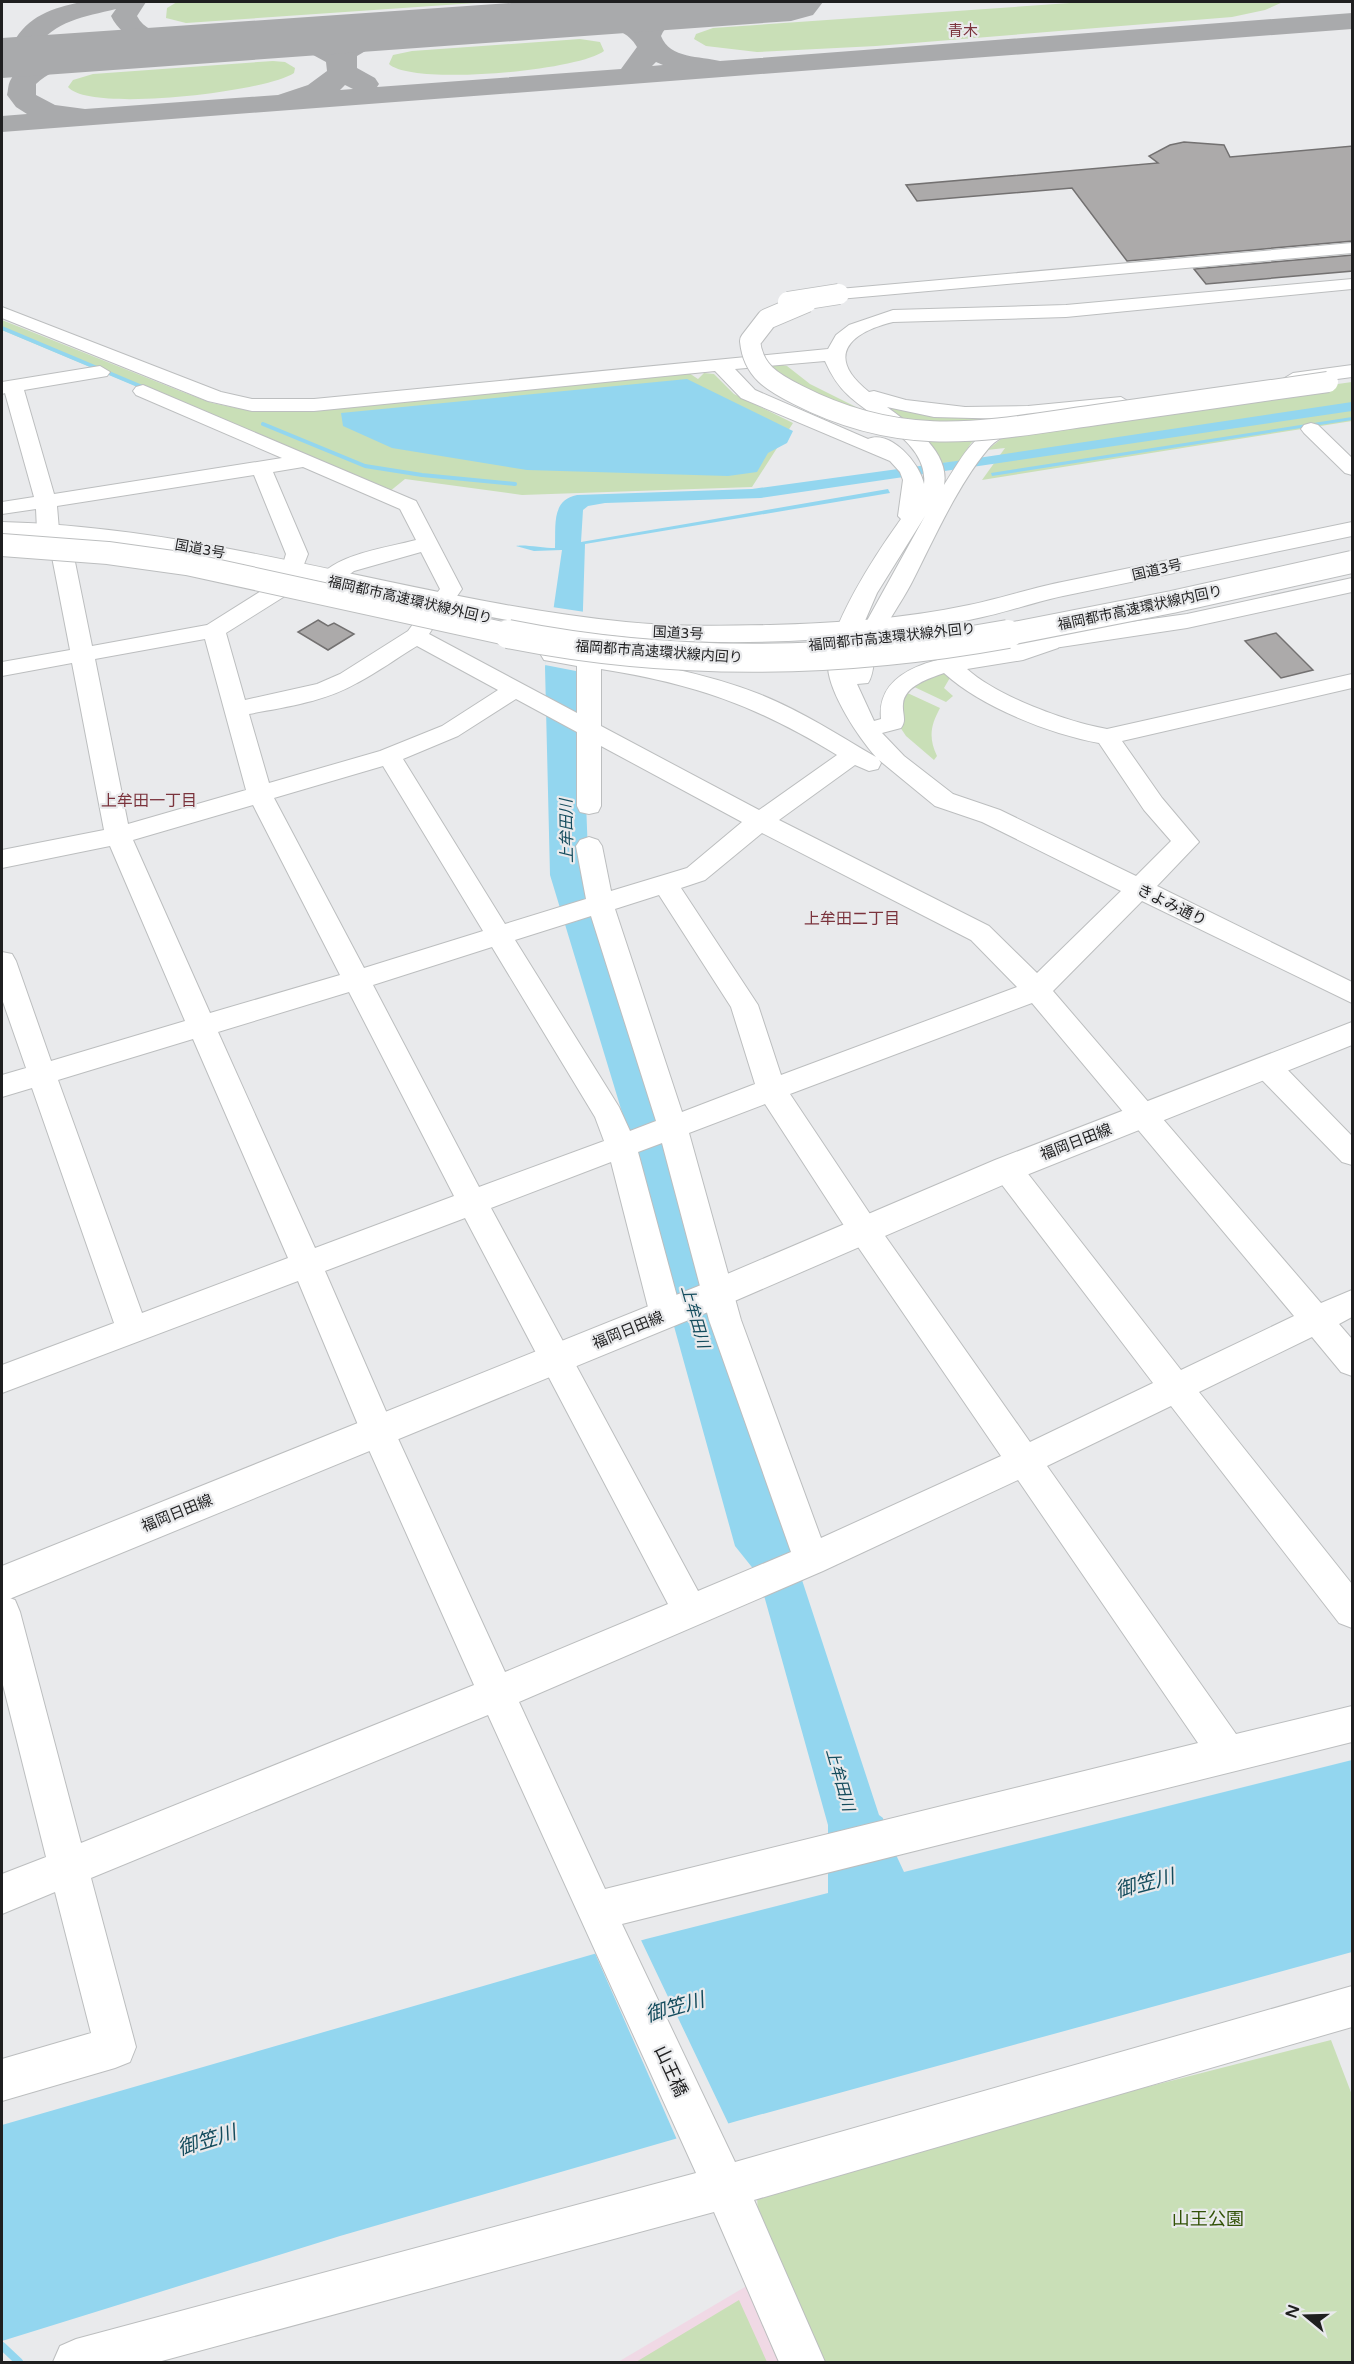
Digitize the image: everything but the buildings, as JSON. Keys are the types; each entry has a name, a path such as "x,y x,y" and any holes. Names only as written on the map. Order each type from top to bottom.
{"main road":[{"name":"国道3号","path":"2,529 48,530 184,546 547,621 704,634 849,630 969,613 1043,593 1353,529"},
{"name":"福岡都市高速環状線外回り","path":"2,534 62,537 177,550 549,630 677,644 775,647 874,641 1058,620"},
{"path":"1058,620 1353,540"},
{"name":"福岡都市高速環状線内回り","path":"2,545 98,552 169,561 548,643 674,657 777,659 881,653 987,640 1058,620"},
{"path":"969,613 1058,620 1113,620 1157,610 1353,550"},
{"name":"国道3号","path":"2,553 63,557 162,570 277,591 420,630 586,659 769,665 849,665 1058,620 1157,610 1187,621 1353,585"},
{"name":"福岡都市高速環状線内回り","path":"1157,610 1353,562"},
{"path":"1157,610 1207,606 1353,576"},
{"name":"福岡日田線","path":"2,1584 716,1294 865,1232 1007,1169 1353,1033"}],"street":[{"path":"909,521 916,485 910,468 892,452 864,434 756,386 736,367 730,342 738,327 763,310 786,303 839,294 1353,248"},
{"path":"849,665 849,630 909,521 928,499 934,480 930,457 914,436 865,401 836,369 834,354 837,346 849,333 867,323 893,316 1066,311 1353,284"},
{"path":"839,294 807,302 770,318 761,324 750,339 747,353 753,365 778,384 853,418 895,429 943,433 1004,429 1353,378"},
{"path":"2,312 215,397 272,406 326,404 834,354"},
{"path":"2,332 23,341"},
{"path":"67,359 409,504 451,589 442,601"},
{"path":"720,365 748,394 861,443 892,452"},
{"path":"849,665 885,612 941,506 980,445 990,436 1013,424 1042,414 1353,371"},
{"path":"48,530 46,501 7,387 100,372"},
{"path":"847,383 875,398 932,410 1005,412 1088,406"},
{"path":"1311,429 1353,469"},
{"path":"2,508 308,460"},
{"path":"261,468 297,554 293,567"},
{"path":"331,577 346,566 428,543"},
{"name":"山王橋","path":"63,557 118,836 370,1408 378,1432 598,1917 717,2170 802,2362"},
{"path":"2,669 214,631 277,591"},
{"path":"882,726 893,723 890,702 900,685 915,675 950,666 1022,654 1058,620"},
{"path":"235,709 300,697 325,689 348,679 420,630 548,709 760,821 980,933 1036,990 1353,1362"},
{"path":"214,631 259,792 472,1202 690,1611"},
{"path":"589,806 582,726 586,659 657,671 730,692 778,711 854,754 942,799"},
{"name":"きよみ通り","path":"849,665 860,677 882,726 932,774 991,816"},
{"name":"きよみ通り","path":"849,665 844,683 864,728 882,751 942,799 991,816 1353,993"},
{"path":"950,666 972,686 1069,730 1107,737 1353,681"},
{"path":"2,859 118,836 259,792 389,756 450,731 515,689"},
{"path":"2,1379 1036,990 1186,842 1153,804 1107,737"},
{"path":"2,1086 356,980 696,874 760,821 854,754"},
{"path":"389,756 609,1115 629,1142 655,1283 672,1312"},
{"path":"589,846 598,905 669,1127 716,1294 806,1562"},
{"path":"665,884 744,1005 771,1089 865,1232 1228,1754"},
{"path":"2,961 132,1329"},
{"path":"1268,1068 1353,1154"},
{"path":"1007,1169 1175,1387 1353,1611"},
{"path":"2,1894 497,1694 806,1562 1025,1461 1353,1303"},
{"path":"2,1612 115,2047 2,2079"},
{"path":"598,1917 804,1857 1353,1724"},
{"path":"76,2362 717,2170 1353,2007"}],"shaded area":[{"path":"750,2284 783,2362 618,2362"}],"green space":[{"path":"177,2 490,2 186,23 166,18 167,8"},
{"path":"1084,2 1283,2 1265,10 1232,17 876,46 757,52 706,46 694,39 696,34 713,28"},
{"path":"580,39 600,42 604,51 563,65 495,73 429,74 404,71 389,64 393,55 412,51"},
{"path":"285,62 295,68 294,73 250,87 216,93 141,99 108,98 83,95 68,87 73,80 93,74"},
{"path":"2,320 212,403 251,411 315,411 689,373 698,379 704,373 714,374 734,394 793,423 752,487 522,495 405,479 389,492 2,330"},
{"path":"769,362 787,366 810,384 894,426 771,374"},
{"path":"1352,382 1352,421 982,480 1005,448 987,450 1013,430"},
{"path":"877,405 1000,418 909,428"},
{"path":"981,435 971,443 960,461 936,464 920,437"},
{"path":"942,673 951,676 944,688 953,696 946,702 908,684"},
{"path":"901,690 940,708 932,731 932,743 937,756 934,760 906,736 900,727"},
{"name":"山王公園","path":"1331,2040 1352,2095 1352,2362 824,2362 758,2219 757,2194 772,2183"},
{"path":"739,2300 767,2362 636,2362"}],"water":[{"path":"687,379 793,431 787,443 768,453 757,472 728,476 527,470 392,448 343,426 341,413"},
{"path":"1352,402 1352,411 761,498 605,503 588,506 583,510 581,542 888,489 890,493 585,544 581,672 588,854 802,1580 879,1815 883,1818 885,1831 904,1872 1352,1760 1352,1952 737,2121 340,2236 2,2341 2,2125 646,1939 828,1893 828,1825 765,1599 755,1571 735,1546 662,1283 628,1132 550,875 545,667 562,550 534,551 516,546 555,548 559,508 563,502 577,495 752,489"},
{"path":"1352,417 1352,420 992,476 991,473"}],"pier":[{"path":"552,607 585,612 585,655 581,672 545,665 547,649 544,648"},
{"path":"640,1938 730,2127 678,2142 594,1951"}],"waterway":[{"path":"2,328 147,389"},
{"path":"263,424 365,466 422,475 515,484"},
{"path":"2,2346 19,2362"}],"taxiway":[{"path":"26,43 40,25 51,19 76,10 113,2"},
{"path":"134,2 124,16 128,25 136,32 159,40 206,44"},
{"path":"711,7 674,13 665,17 651,28 648,36 651,44 664,56 683,63 711,67"},
{"path":"558,18 610,21 636,30 645,37 650,47 645,58 634,67"},
{"path":"2,124 1352,21"},
{"path":"365,84 354,79 343,68 345,52 371,37 410,29"},
{"path":"259,40 302,41 322,47 339,60 341,71 332,83 311,94 288,100"},
{"path":"78,116 54,113 32,105 21,95 23,82 40,68 60,59 104,51"}],"runway":[{"path":"2,58 791,2"}],"district":[{"name":"青木","path":"963,31"},
{"name":"上牟田一丁目","path":"149,801"},
{"name":"上牟田二丁目","path":"852,919"}],"water label":[{"name":"上牟田川","path":"567,831"},
{"name":"上牟田川","path":"695,1317"},
{"name":"上牟田川","path":"840,1780"},
{"name":"御笠川","path":"1145,1884"},
{"name":"御笠川","path":"675,2008"},
{"name":"御笠川","path":"207,2141"}]}
